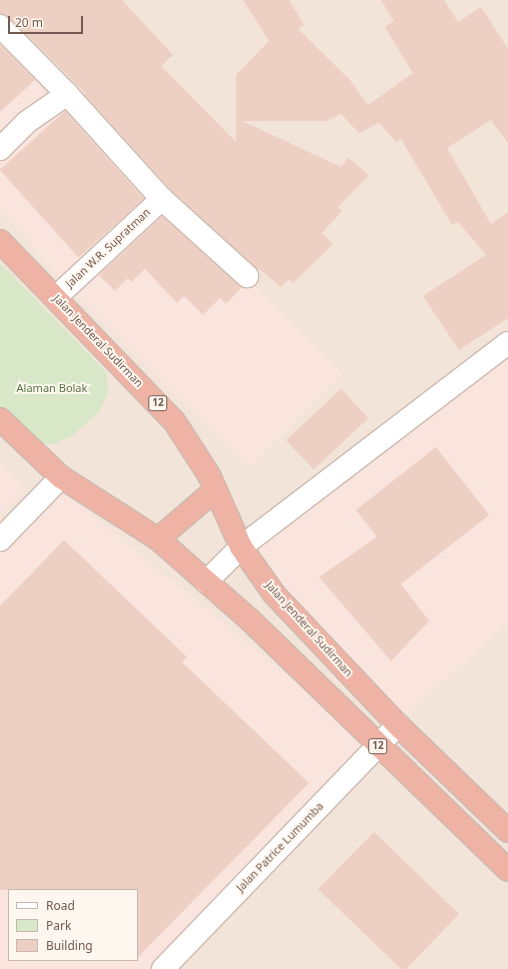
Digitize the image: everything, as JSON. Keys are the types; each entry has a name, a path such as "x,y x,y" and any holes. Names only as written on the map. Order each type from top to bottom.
{"highway":[{"name":"Jalan Jenderal Sudirman","path":"0,241 174,421 191,445 215,490 241,547 274,594 398,725 508,831"},
{"name":"12","path":"0,419 60,477 158,538 250,620 377,746 508,870"},
{"path":"158,538 215,490"}],"street":[{"path":"0,26 67,94 162,199 247,276"},
{"path":"0,149 27,122 67,94"},
{"name":"Jalan W.R. Supratman","path":"55,298 162,199"},
{"path":"206,582 241,547 508,343"},
{"path":"0,540 60,477"},
{"name":"Jalan Patrice Lumumba","path":"163,969 398,725"}],"shaded area":[{"path":"0,0 508,0 508,969 0,969"},
{"path":"0,21 60,85 0,140"},
{"path":"70,100 161,191 63,280 0,210 0,160"},
{"path":"170,201 343,374 249,468 76,295"},
{"path":"508,355 508,622 404,718 292,603 255,546"},
{"path":"0,464 26,490 0,515"},
{"path":"60,489 370,743 155,969 0,969 0,551"}],"green space":[{"name":"Alaman Bolak","path":"0,263 107,373 108,394 98,413 72,436 53,444 34,443 0,408"}],"building":[{"path":"0,0 122,0 173,55 161,66 236,142 236,75 269,41 243,0 289,0 304,25 298,29 350,80 368,105 413,73 385,27 394,21 381,0 444,0 458,22 481,7 508,49 508,143 491,120 447,148 491,224 508,212 508,318 459,350 423,296 486,255 458,222 452,225 401,139 396,142 379,123 359,133 341,114 326,121 242,121 341,167 348,158 369,175 338,207 342,211 322,233 333,244 293,283 289,279 281,287 259,269 258,270 171,190 84,94 85,93 9,17 0,14"},
{"path":"0,44 35,80 0,112"},
{"path":"65,111 144,199 79,258 0,170"},
{"path":"162,216 242,287 226,304 220,298 203,315 184,296 177,303 145,269 131,282 128,278 115,291 99,275"},
{"path":"341,389 368,418 313,469 286,440"},
{"path":"436,447 489,515 401,584 429,621 391,661 319,577 377,537 356,510"},
{"path":"64,540 187,657 182,662 309,783 138,957 138,889 0,890 0,606"},
{"path":"374,832 459,914 406,969 401,969 318,889"}]}
